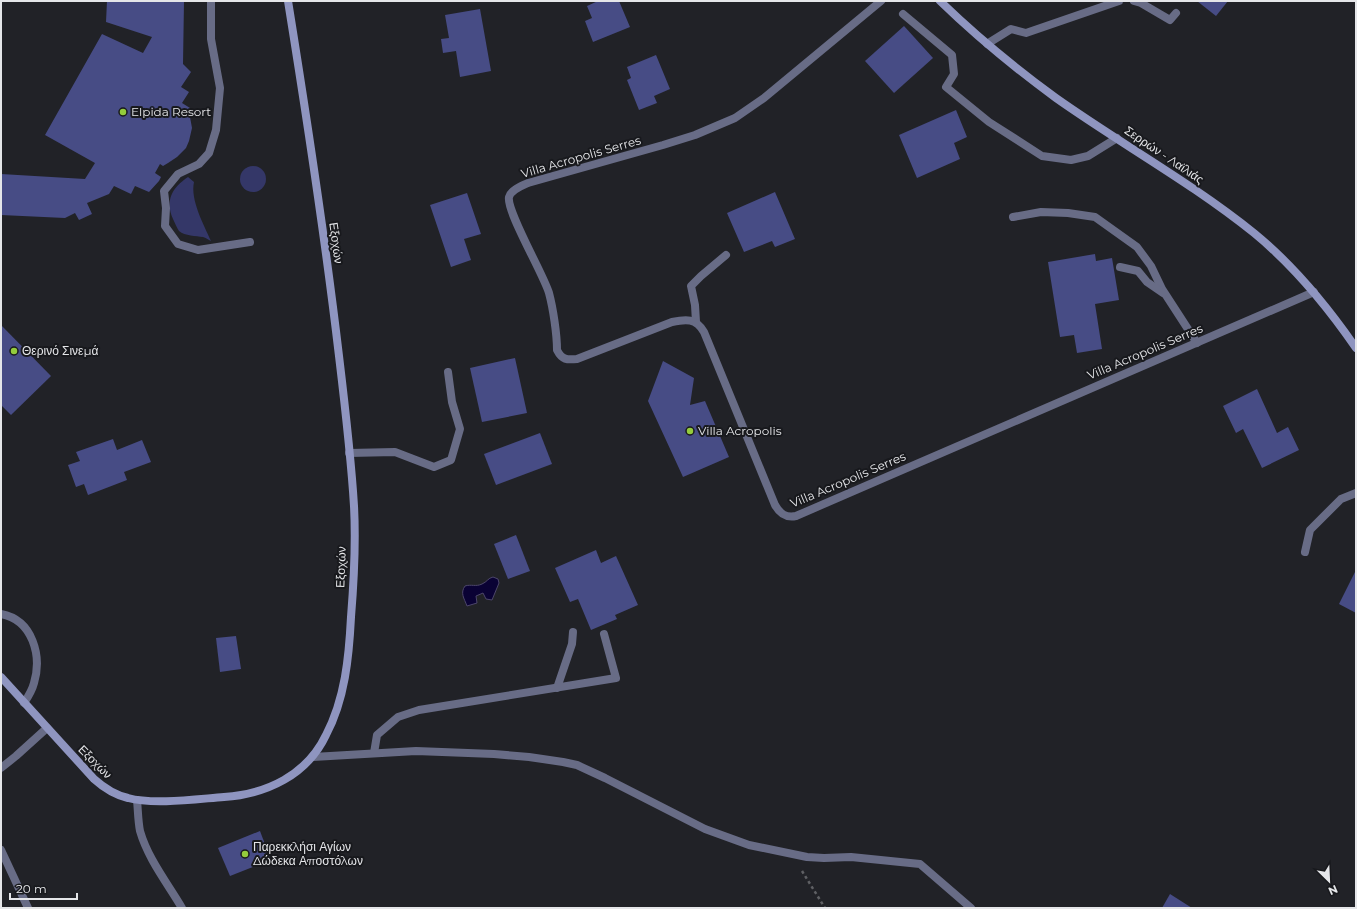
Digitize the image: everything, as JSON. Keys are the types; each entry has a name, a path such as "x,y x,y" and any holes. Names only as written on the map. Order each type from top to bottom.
{"main road":[{"name":"Εξοχών","path":"1,677 98,783 116,794 137,800 195,800 233,797 269,787 293,775 312,757 326,736 335,715 346,673 350,641 354,508 335,320 288,1"},
{"name":"Σερρών - Λαϊλιάς","path":"940,1 987,44 1057,98 1223,209 1255,234 1288,264 1314,292 1356,348"}],"street":[{"path":"211,1 211,39 220,88 216,130 209,153 199,164 178,174 164,191 166,208 165,226 178,244 198,250 250,242"},
{"name":"Villa Acropolis Serres","path":"881,1 764,98 735,118 708,130 663,146 528,183 516,189 510,194 509,198 510,208 549,294 557,350 560,355 564,359 577,359 672,322 682,320 696,322 701,326 704,332 775,505 784,516 796,516 1314,292"},
{"path":"987,44 1010,29 1026,32 1119,1"},
{"path":"1134,1 1141,3 1170,20 1176,13"},
{"path":"902,14 952,55 954,74 946,87 989,122 1042,156 1071,160 1088,156 1117,138"},
{"path":"1013,217 1041,212 1068,213 1095,217 1137,247 1151,266 1166,295 1196,343"},
{"path":"696,322 695,305 691,286 726,255"},
{"path":"1120,267 1138,271 1147,282 1166,295"},
{"path":"349,453 395,452 434,467 451,460 460,429 452,402 448,372"},
{"path":"1305,552 1310,530 1341,499 1356,493"},
{"path":"1,614 22,623 28,631 35,646 37,658 34,685 24,703"},
{"path":"557,688 572,644 573,632"},
{"path":"374,753 377,735 398,717 419,710 616,678 604,634"},
{"path":"1,768 47,728"},
{"path":"312,757 410,751 464,752 529,756 563,762 600,776 685,820 720,835 749,845 792,855 824,858 851,857 920,864 971,908"},
{"path":"137,800 140,831 147,847 182,908"},
{"path":"1,850 28,908"}],"path":[{"path":"792,855 825,908"}],"shaded area":[{"path":"253,166 262,170 266,179 262,188 253,192 244,188 240,179 244,170"},
{"path":"188,177 194,182 193,189 196,204 201,220 211,241 203,237 181,233 173,219 170,200 174,190"},
{"path":"493,577 498,579 499,583 492,600 486,599 483,593 476,596 477,603 467,606 463,593 465,586 480,585"}],"building":[{"name":"Elpida Resort","path":"107,1 184,1 183,64 191,72 181,87 189,92 182,103 190,108 185,115 190,117 192,128 186,148 168,163 163,166 160,164 155,173 161,177 149,192 135,186 131,194 114,186 109,194 87,203 92,214 79,220 75,213 65,218 1,215 1,174 85,179 95,163 45,135 102,34 143,53 152,37 106,22"},
{"path":"598,1 619,1 630,27 593,42 585,21 592,18 587,6"},
{"path":"1197,1 1228,1 1216,16"},
{"path":"480,9 491,71 460,77 456,51 443,53 441,39 449,38 445,15"},
{"path":"904,26 933,58 894,93 865,61"},
{"path":"656,55 670,89 654,96 657,103 639,110 627,80 631,78 627,67"},
{"path":"956,110 967,137 954,143 960,159 917,178 899,135"},
{"path":"775,192 795,239 775,247 772,241 744,252 727,213"},
{"path":"467,193 481,234 464,239 471,260 451,267 430,205"},
{"path":"1095,254 1096,261 1112,258 1119,300 1095,304 1102,349 1077,353 1074,335 1060,337 1048,262"},
{"name":"Θερινό Σινεμά","path":"1,325 51,376 11,415 1,405"},
{"path":"515,358 527,413 482,422 470,368"},
{"name":"Villa Acropolis","path":"663,361 694,378 690,405 705,401 729,457 683,477 648,401"},
{"path":"1257,389 1277,433 1288,427 1299,450 1262,468 1243,429 1236,433 1223,406"},
{"path":"540,433 552,464 496,485 484,454"},
{"path":"113,439 117,450 142,440 151,462 124,472 127,480 88,495 84,484 76,487 68,465 80,461 76,452"},
{"path":"516,535 530,571 508,579 494,544"},
{"path":"596,550 601,563 616,556 638,605 615,615 617,619 591,630 578,599 570,602 555,568"},
{"path":"1356,570 1356,613 1339,604"},
{"path":"236,636 241,669 220,672 216,638"},
{"name":"Παρεκκλήσι Αγίων Δώδεκα Αποστόλων","path":"260,831 271,860 230,876 218,848"},
{"path":"1170,894 1192,908 1162,908"}],"place":[{"name":"Elpida Resort","path":"123,112"},
{"name":"Θερινό Σινεμά","path":"14,351"},
{"name":"Villa Acropolis","path":"690,431"},
{"name":"Παρεκκλήσι Αγίων Δώδεκα Αποστόλων","path":"245,854"}]}
